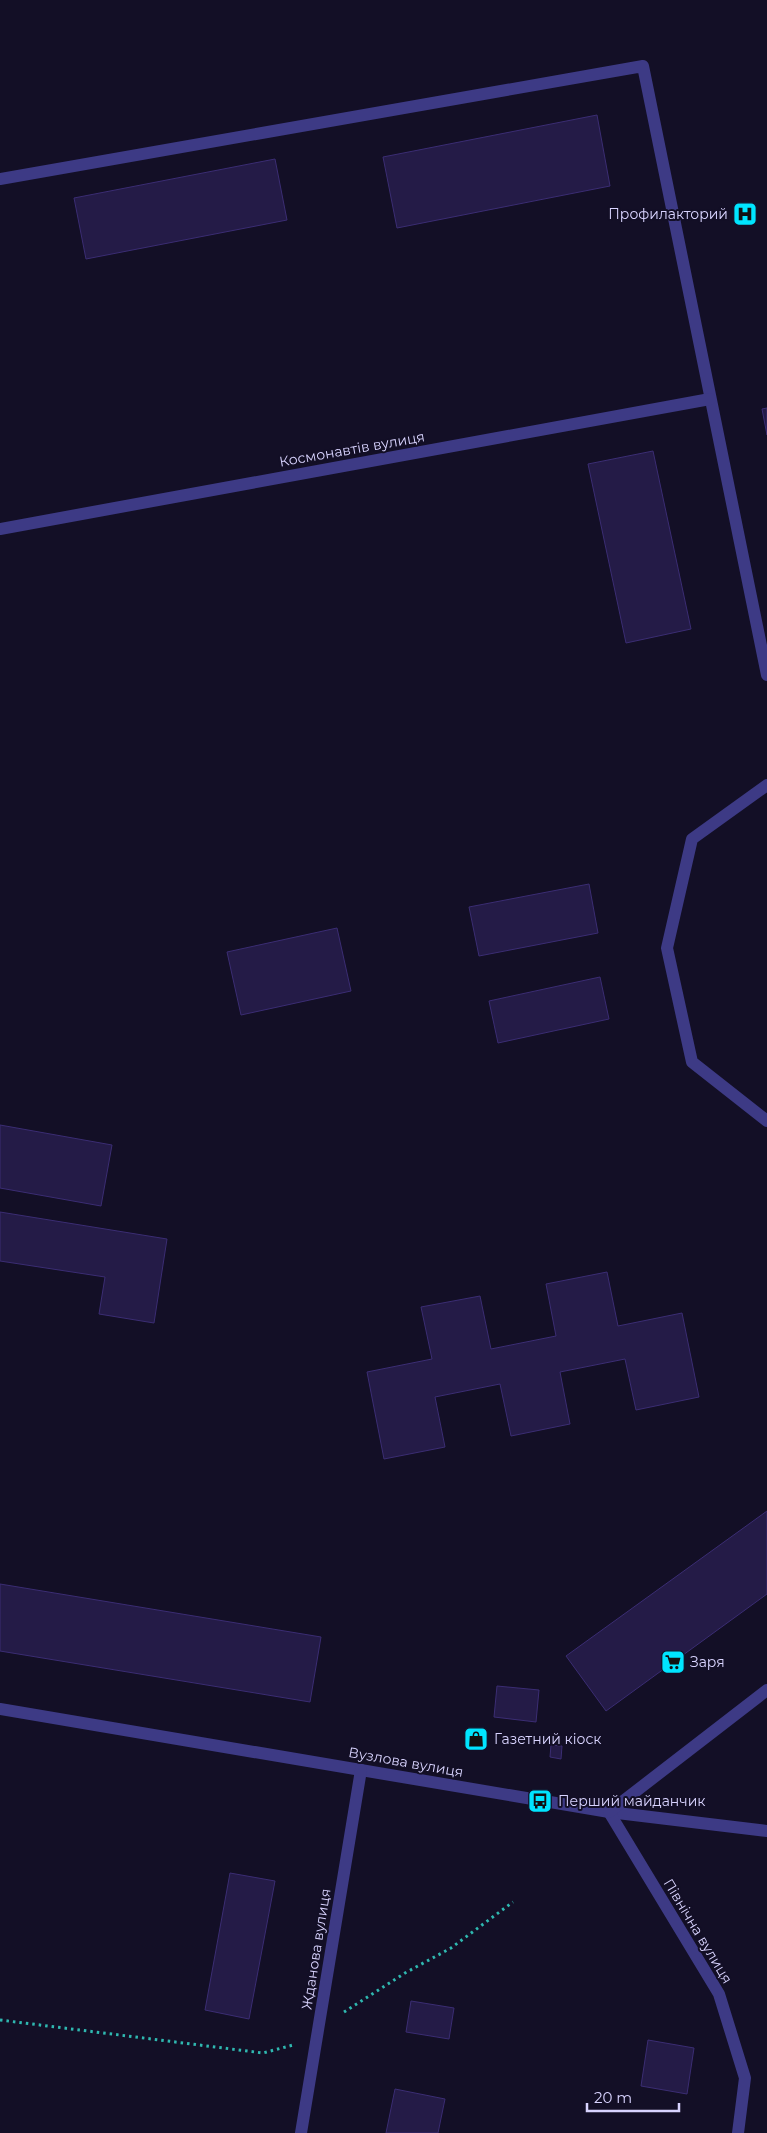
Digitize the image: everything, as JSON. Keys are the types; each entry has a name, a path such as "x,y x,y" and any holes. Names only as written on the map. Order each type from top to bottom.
{"street":[{"path":"0,179 643,66 767,675"},
{"name":"Космонавтів вулиця","path":"0,530 710,399"},
{"path":"767,785 692,839 667,948 692,1062 767,1120"},
{"path":"609,1812 767,1690"},
{"name":"Вузлова вулиця","path":"0,1709 609,1812 767,1831"},
{"name":"Жданова вулиця","path":"301,2133 360,1770"},
{"name":"Північна вулиця","path":"609,1812 719,1994 745,2078 738,2133"}],"path":[{"path":"0,2020 263,2053 299,2044 318,2029 405,1973 451,1948 513,1902"}],"building":[{"path":"597,115 610,186 397,228 383,157"},
{"path":"275,159 287,220 86,259 74,198"},
{"path":"767,408 767,435 762,409"},
{"path":"653,451 691,629 626,643 588,464"},
{"path":"589,884 598,933 479,956 469,907"},
{"path":"337,928 351,991 241,1015 227,952"},
{"path":"600,977 609,1019 498,1043 489,1001"},
{"path":"0,1125 112,1145 101,1206 0,1188"},
{"path":"0,1212 167,1239 154,1323 99,1314 105,1277 0,1261"},
{"path":"607,1272 618,1326 682,1313 699,1397 636,1410 625,1359 560,1372 570,1424 511,1436 500,1384 435,1397 445,1447 384,1459 367,1372 432,1359 421,1307 480,1296 491,1349 556,1336 546,1284"},
{"path":"767,1511 767,1594 606,1711 566,1656"},
{"path":"0,1584 321,1637 310,1702 0,1651"},
{"path":"497,1686 539,1690 536,1722 494,1717"},
{"name":"Газетний кіоск","path":"467,1731 487,1733 485,1748 466,1746"},
{"path":"551,1745 562,1746 561,1759 550,1757"},
{"path":"230,1873 275,1881 249,2019 205,2010"},
{"path":"411,2001 454,2008 449,2039 406,2032"},
{"path":"648,2040 694,2048 687,2094 641,2086"},
{"path":"395,2089 445,2099 438,2133 386,2133"}],"place":[{"name":"Профилакторий","path":"745,214"},
{"name":"Заря","path":"673,1662"},
{"name":"Газетний кіоск","path":"476,1739"},
{"name":"Перший майданчик","path":"540,1801"}]}
